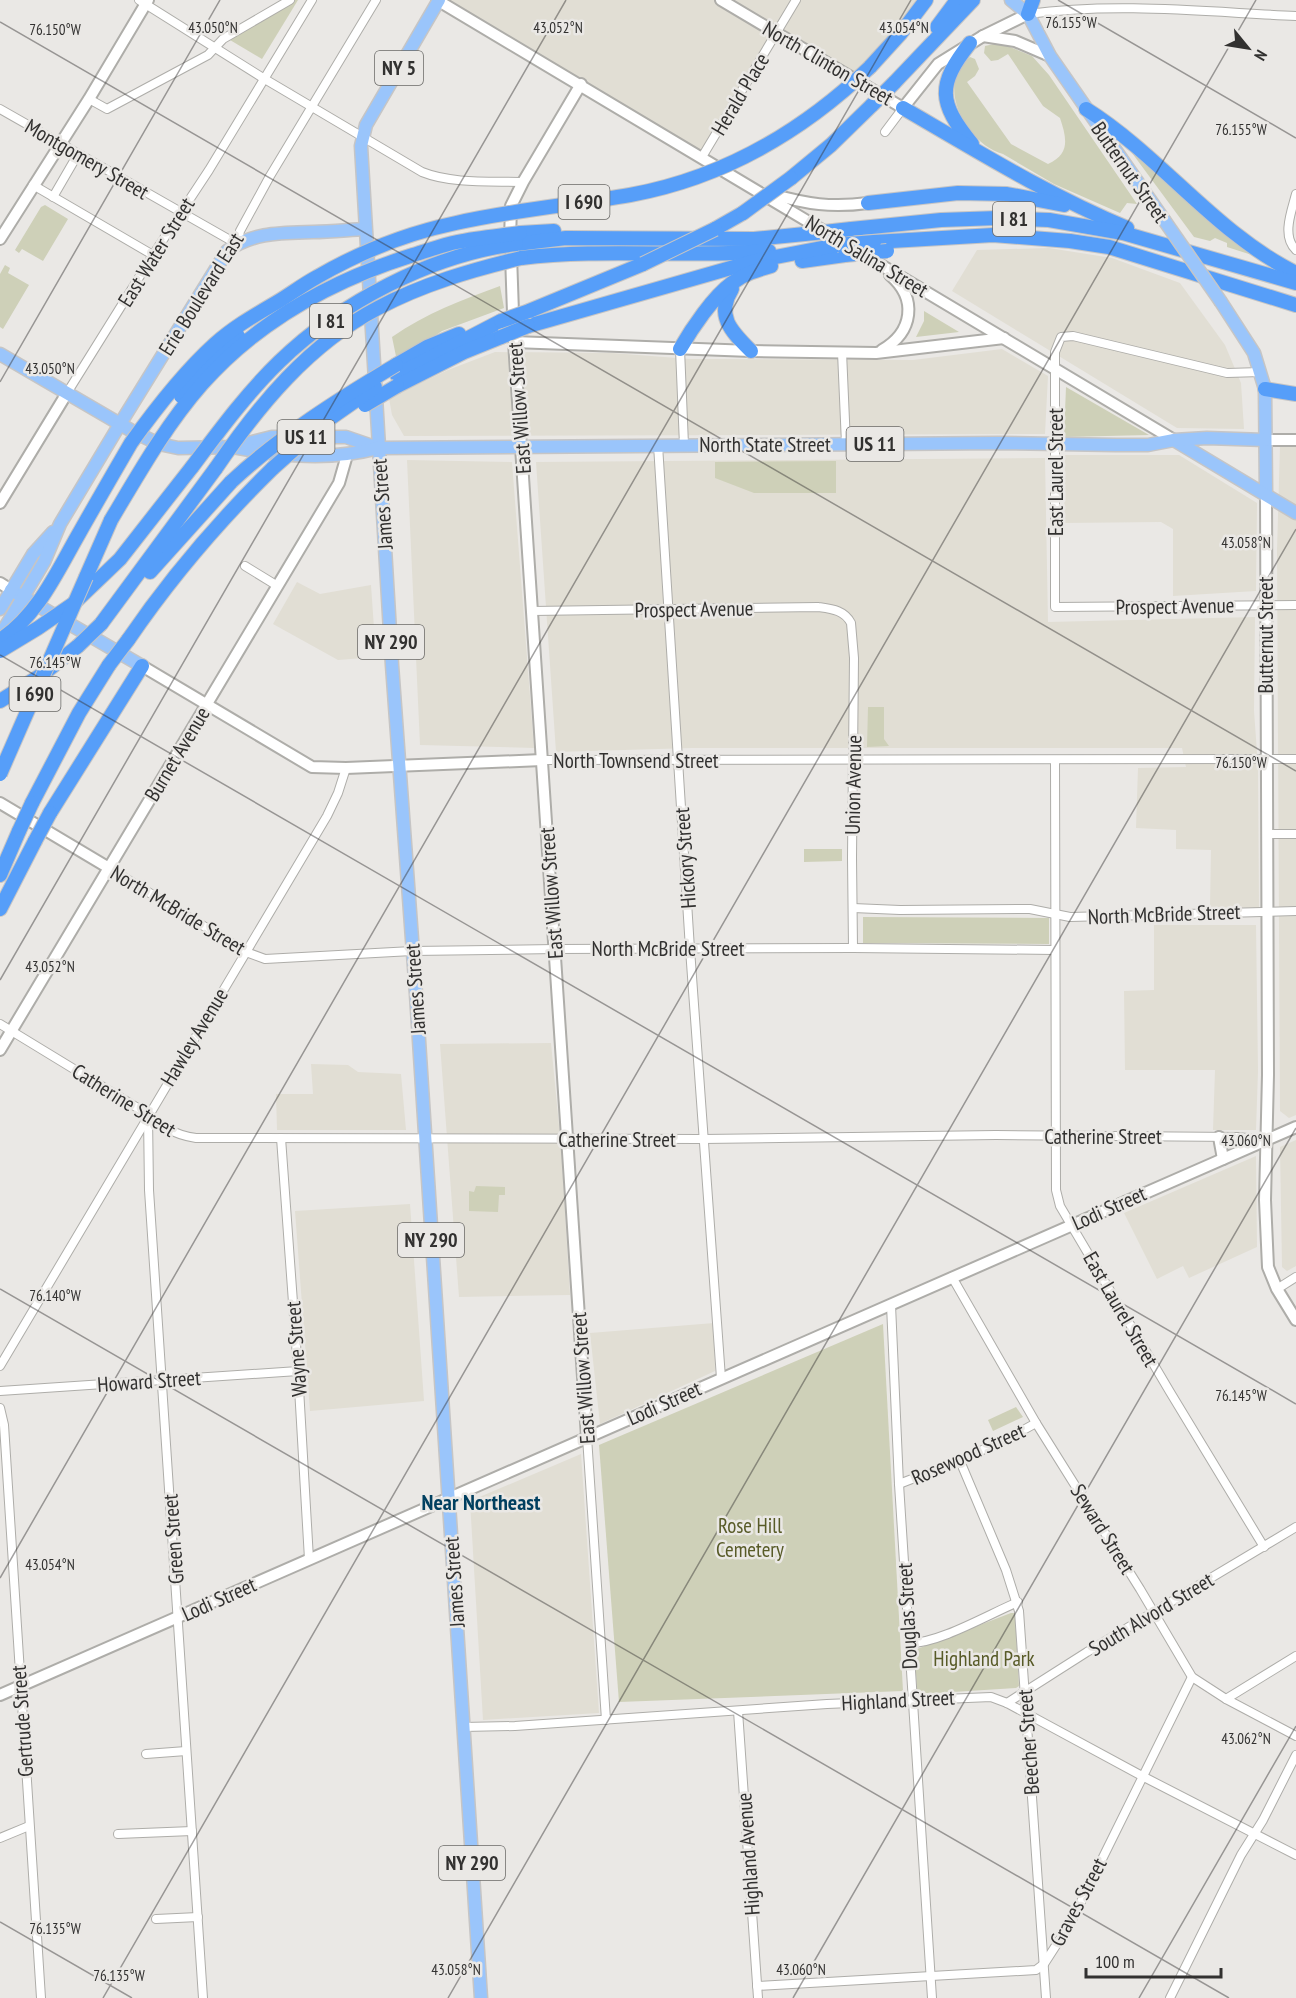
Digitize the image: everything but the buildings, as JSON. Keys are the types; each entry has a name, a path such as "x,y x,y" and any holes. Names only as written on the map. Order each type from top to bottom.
{"highway":[{"name":"I 690","path":"0,774 111,520 157,428 195,377 214,357 281,300 319,276 362,254 405,237 455,223 632,194 680,183 742,159 784,136 821,110 870,67 901,33 926,0"},
{"path":"894,82 957,0"},
{"path":"397,375 427,346 529,311 643,264 715,230 743,213 831,145 973,0"},
{"path":"1028,14 1033,0"},
{"path":"970,43 950,72 946,96 947,105 961,130 985,155"},
{"path":"903,108 1078,208 1173,247"},
{"path":"1086,109 1110,124 1237,236 1275,263 1296,273"},
{"path":"868,202 958,193 997,194 1033,198 1078,208"},
{"name":"I 81","path":"0,651 73,604 120,559 266,375 291,352 348,309 377,291 434,265 496,247 566,238 754,239 941,220 998,218 1049,220 1124,233 1296,283"},
{"name":"I 81","path":"0,701 42,674 78,646 101,624 251,417 310,356 376,308 430,284 474,269 519,245 606,252 745,253 841,250 874,242 993,235 1070,241 1109,247 1296,305"},
{"path":"101,624 231,482 252,463 353,391 464,352 507,340 528,326 755,261 841,250 886,251 973,236"},
{"path":"111,520 148,457 204,382 245,343 296,306 338,284 389,263 455,242 519,245"},
{"path":"680,349 688,335 716,300 739,278 761,269 841,250"},
{"path":"739,278 727,297 725,317 732,332 751,351"},
{"path":"0,638 20,624 37,605 130,443 171,389 194,364 241,323 281,300"},
{"name":"I 690","path":"0,875 32,803 79,713 144,615 242,498 332,417 397,375"},
{"path":"1265,389 1296,394"},
{"path":"0,909 50,813 142,666"}],"main road":[{"name":"James Street","path":"439,0 366,125 361,146 378,448 481,1998"},
{"path":"1011,0 1028,14"},
{"name":"Butternut Street","path":"1028,14 1050,56 1254,353 1265,389 1266,494"},
{"path":"237,244 249,238 287,232 364,229"},
{"name":"Erie Boulevard East","path":"0,638 44,562 60,524 120,424 227,251 237,244"},
{"name":"US 11","path":"0,354 120,424"},
{"name":"North State Street","path":"120,424 147,440 167,447 234,447 293,456 347,455 378,448 999,443 1148,445 1174,440 1206,438 1265,440"},
{"name":"North State Street","path":"234,447 272,438 346,437 378,448"},
{"name":"North Salina Street","path":"1174,440 1296,513"},
{"name":"Erie Boulevard East","path":"0,609 33,554 60,524"},
{"name":"North Townsend Street","path":"11,590 142,666"}],"street":[{"path":"89,99 107,109 208,55 223,39 290,0"},
{"name":"East Water Street","path":"0,503 312,0"},
{"name":"Erie Boulevard East","path":"237,244 240,231 270,176 376,0"},
{"name":"North Salina Street","path":"439,0 1174,440"},
{"name":"North Clinton Street","path":"721,0 903,108"},
{"name":"Herald Place","path":"702,157 796,0"},
{"path":"0,239 89,99 144,1 263,78 431,175 454,179 523,182"},
{"path":"885,132 938,64 970,43 1028,14 1107,4 1140,8 1296,16"},
{"path":"983,36 1015,41 1050,56"},
{"name":"East Willow Street","path":"581,84 511,206 507,340 521,446 606,1720"},
{"name":"Montgomery Street","path":"0,109 237,244"},
{"path":"53,197 78,154"},
{"path":"33,185 153,255"},
{"path":"757,190 818,205 845,206 868,202"},
{"path":"1296,194 1288,230 1292,246 1296,249"},
{"path":"872,259 903,288 910,307 903,332 892,344 876,353"},
{"name":"East Laurel Street","path":"1054,607 1055,352 1060,337 1073,336 1227,374 1261,372"},
{"path":"507,340 680,349 876,353 1004,338"},
{"path":"680,349 684,445"},
{"path":"842,352 846,444"},
{"name":"North State Street","path":"1265,440 1296,440"},
{"name":"Hickory Street","path":"658,445 690,949 721,1378"},
{"name":"Burnet Avenue","path":"0,1050 339,483 347,455"},
{"name":"Butternut Street","path":"1266,494 1267,1140 1265,1200 1268,1267 1277,1288 1296,1320"},
{"path":"245,566 276,585"},
{"path":"0,583 11,590"},
{"name":"Prospect Avenue","path":"1054,607 1296,605"},
{"name":"Prospect Avenue","path":"532,611 818,607 841,612 851,623"},
{"name":"Union Avenue","path":"851,623 854,658 853,948"},
{"name":"North Townsend Street","path":"142,666 312,767 346,768 542,760 1296,759"},
{"name":"East Laurel Street","path":"1055,760 1055,1136 1056,1190 1060,1206 1264,1547"},
{"name":"Hawley Avenue","path":"0,1365 327,816 338,794 346,768"},
{"name":"North McBride Street","path":"0,803 246,952 265,959 412,951 555,949 1055,950"},
{"path":"1267,834 1296,834"},
{"name":"North McBride Street","path":"852,908 1030,909 1070,916 1104,917 1296,911"},
{"name":"Catherine Street","path":"0,1024 159,1125 185,1137 703,1139 1055,1136 1219,1137 1267,1140"},
{"name":"Green Street","path":"148,1116 149,1190 203,1998"},
{"name":"Lodi Street","path":"0,1695 1296,1127"},
{"path":"1219,1137 1223,1159"},
{"name":"Wayne Street","path":"281,1138 309,1559"},
{"path":"1277,1288 1296,1277"},
{"name":"Seward Street","path":"952,1278 1036,1422 1192,1677 1226,1699 1296,1736"},
{"name":"Douglas Street","path":"891,1305 899,1484 932,1998"},
{"name":"Howard Street","path":"0,1391 298,1371"},
{"name":"Gertrude Street","path":"0,1408 4,1425 41,1998"},
{"name":"Rosewood Street","path":"899,1484 960,1461 1010,1438 1036,1422"},
{"name":"Beecher Street","path":"960,1461 1018,1602 1046,1998"},
{"name":"South Alvord Street","path":"1007,1703 1296,1527"},
{"path":"909,1643 919,1643 940,1636 1018,1602"},
{"path":"1226,1699 1296,1656"},
{"name":"Graves Street","path":"757,1986 1036,1970 1044,1964 1071,1922 1192,1677"},
{"name":"Highland Street","path":"463,1727 991,1697 1007,1703 1296,1855"},
{"name":"Highland Avenue","path":"738,1711 758,1998"},
{"path":"146,1754 186,1751"},
{"path":"1170,1998 1253,1833 1263,1820 1296,1755"},
{"path":"0,1838 29,1826"},
{"path":"118,1834 192,1831"},
{"path":"156,1918 198,1917"}],"shaded area":[{"path":"439,0 926,0 857,80 776,33 702,157"},
{"path":"1049,248 1112,258 1180,283 1225,345 1241,383 1244,429 1177,428 952,291 977,250"},
{"path":"1002,349 1048,376 1045,434 404,436 392,415 389,398 448,370 495,352 612,353 690,359 913,360"},
{"path":"1296,445 1296,1115 1289,1118 1280,1111 1277,551 1280,446"},
{"path":"1065,455 1179,455 1257,503 1256,591 1173,596 1173,529 1161,522 1064,523"},
{"path":"1045,458 1048,622 1255,617 1254,711 1258,766 1259,908 1210,907 1211,850 1176,849 1176,830 1136,828 1138,768 1186,767 1182,748 692,748 556,752 536,462"},
{"path":"407,460 512,462 534,748 420,745"},
{"path":"297,582 320,594 371,585 376,657 338,660 273,624"},
{"path":"1154,925 1256,925 1258,1071 1256,1130 1213,1130 1215,1070 1125,1070 1124,991 1154,990"},
{"path":"551,1043 561,1146 570,1295 459,1297 440,1044"},
{"path":"311,1064 348,1065 358,1072 401,1074 406,1130 277,1130 276,1094 313,1094"},
{"path":"1296,1140 1296,1266 1287,1271 1282,1267 1280,1147"},
{"path":"1256,1156 1257,1247 1189,1278 1183,1266 1157,1279 1124,1213"},
{"path":"410,1204 424,1401 310,1411 295,1211"},
{"path":"714,1323 715,1371 600,1424 590,1333"},
{"path":"581,1454 599,1713 483,1720 470,1501"}],"green space":[{"path":"290,0 298,0 262,59 225,37"},
{"path":"1003,42 1010,43 1010,47 1032,56 1049,75 1137,204 1127,203 1120,213 1054,184 990,148 967,127 955,98 955,83 959,69 970,57 975,59 979,69 975,76 967,82 1011,144 1048,164 1060,156 1063,151 1065,139 1060,118 1043,106 1008,54 991,61 984,53 985,46"},
{"path":"1121,138 1255,256 1227,247 1227,243 1215,238 1210,241 1194,237"},
{"path":"45,205 68,219 43,261 22,249 19,253 15,250 41,207"},
{"path":"5,265 10,268 8,273 29,285 3,329 0,327 0,274"},
{"path":"500,286 504,308 442,331 397,361 392,337 431,314"},
{"path":"924,311 959,332 916,337 924,321"},
{"path":"1066,387 1149,435 1064,437"},
{"path":"836,461 836,493 754,493 715,478 715,462"},
{"path":"868,707 884,707 884,739 889,746 867,747"},
{"path":"804,849 842,849 842,861 804,862"},
{"path":"863,917 1049,918 1049,944 863,943"},
{"path":"476,1186 505,1187 505,1195 499,1195 498,1212 469,1211 469,1191 474,1192"},
{"name":"Rose Hill Cemetery","path":"883,1324 903,1691 619,1702 599,1445"},
{"path":"1016,1407 1023,1417 993,1431 988,1420"},
{"name":"Highland Park","path":"1015,1613 1019,1686 921,1694 917,1692 915,1653 917,1649"}],"district":[{"name":"Near Northeast","path":"481,1502"}]}
